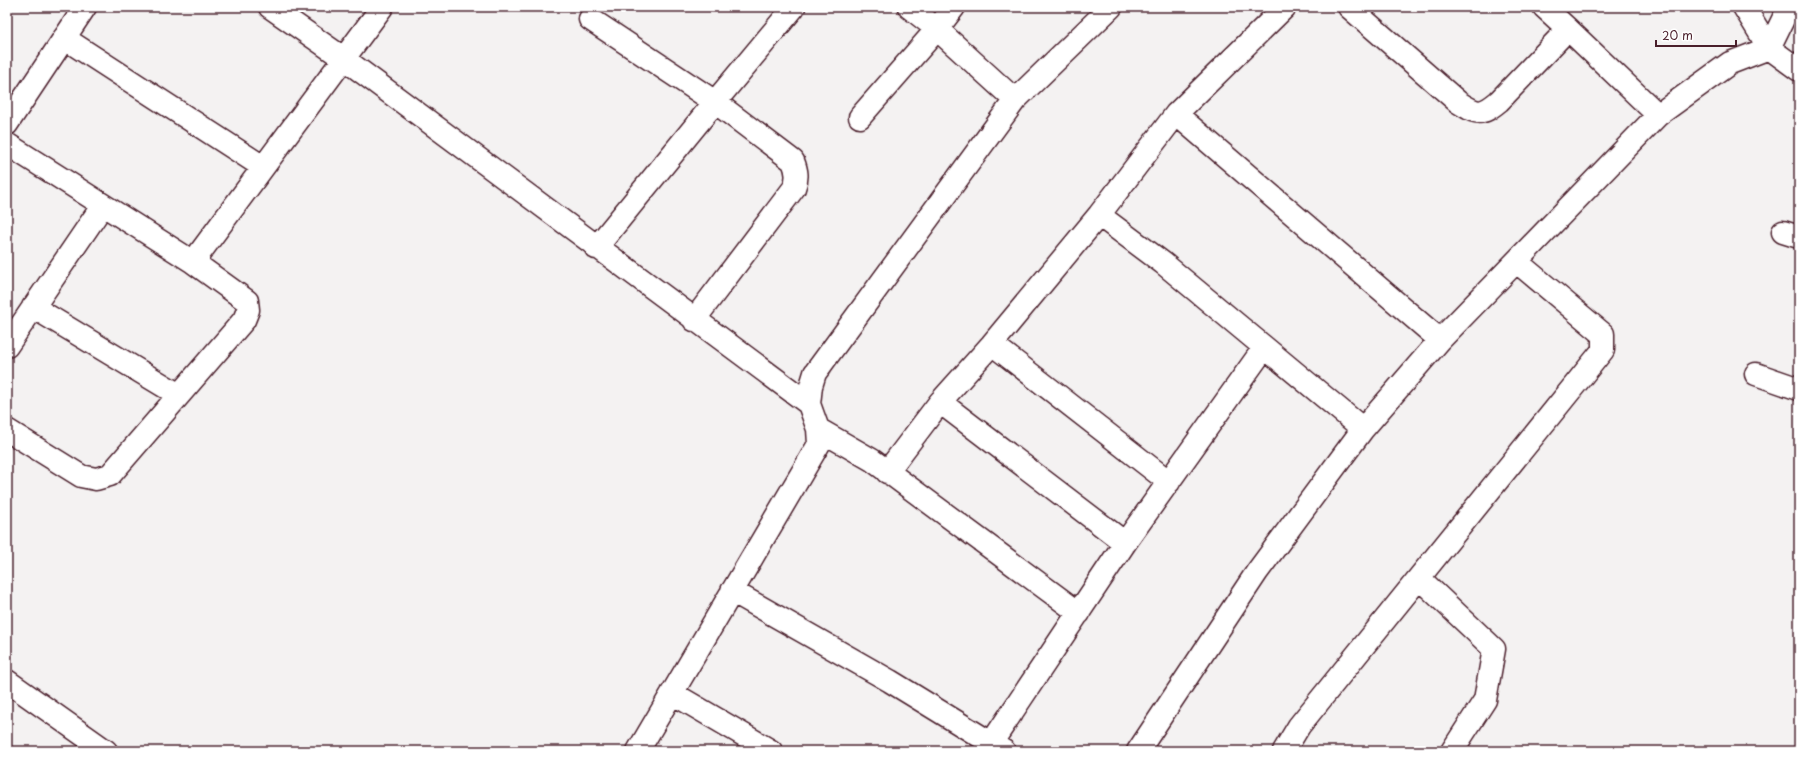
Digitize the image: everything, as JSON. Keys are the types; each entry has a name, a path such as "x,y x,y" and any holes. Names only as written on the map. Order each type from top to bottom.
{"street":[{"path":"7,124 85,7"},
{"path":"270,7 343,58 596,248 809,404"},
{"path":"193,262 382,7"},
{"path":"596,248 794,7"},
{"path":"909,7 937,29 1015,100"},
{"path":"860,117 937,29 954,7"},
{"path":"638,751 819,444 818,430 809,404 810,386 815,373 1015,100 1111,7"},
{"path":"887,472 940,402 992,344 1099,215 1176,114 1285,7"},
{"path":"1350,7 1458,102 1474,112 1487,111 1499,101 1568,29"},
{"path":"1544,7 1658,115"},
{"path":"1744,7 1769,48 1799,70"},
{"path":"1138,751 1257,572 1363,429 1440,340 1658,115 1730,63 1769,48 1789,7"},
{"path":"590,19 715,102 793,161 797,170 798,179 794,188 694,320"},
{"path":"64,38 263,167"},
{"path":"1176,114 1440,340"},
{"path":"7,144 193,262 247,301 248,310 244,320 110,475 96,479 81,476 7,430"},
{"path":"7,346 103,205"},
{"path":"1099,215 1163,263 1363,429"},
{"path":"1284,751 1300,726 1604,350 1603,334 1517,262"},
{"path":"33,307 179,395"},
{"path":"992,344 1169,482"},
{"path":"732,591 890,681 994,748 1079,612 1125,543 1264,348"},
{"path":"1756,374 1799,389"},
{"path":"940,402 1125,543"},
{"path":"818,430 872,460 1079,612"},
{"path":"1419,578 1494,649 1485,700 1452,751"},
{"path":"7,681 103,750"},
{"path":"672,693 772,751"}]}
